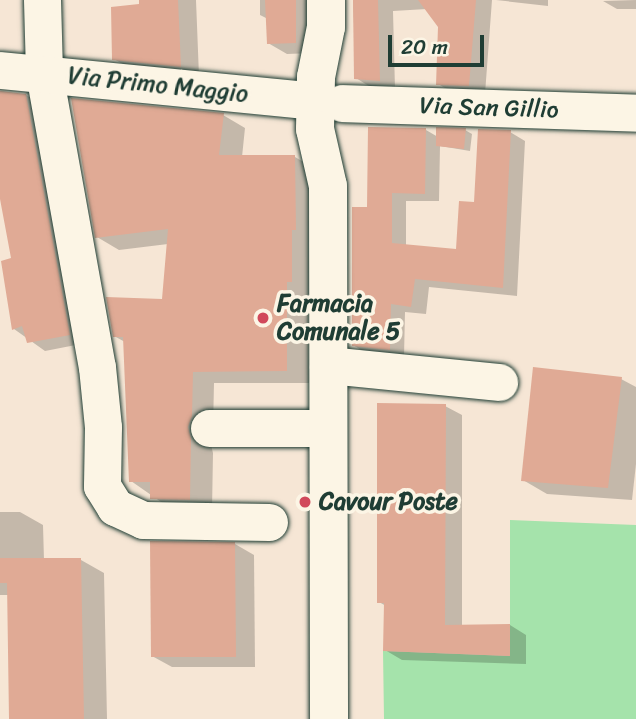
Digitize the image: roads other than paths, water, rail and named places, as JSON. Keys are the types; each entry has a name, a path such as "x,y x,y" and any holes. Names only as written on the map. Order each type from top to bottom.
{"main road":[{"path":"326,13 342,78 329,102 342,130 328,186 329,719"}],"street":[{"path":"42,0 44,73 98,379 103,428 102,486 115,507 143,520 268,522"},
{"name":"Via Primo Maggio","path":"0,70 329,102"},
{"name":"Via San Gillio","path":"329,102 636,113"},
{"path":"328,365 499,382"},
{"path":"209,428 328,428"}],"place":[{"name":"Farmacia Comunale 5","path":"263,318"},
{"name":"Cavour Poste","path":"305,502"}]}
